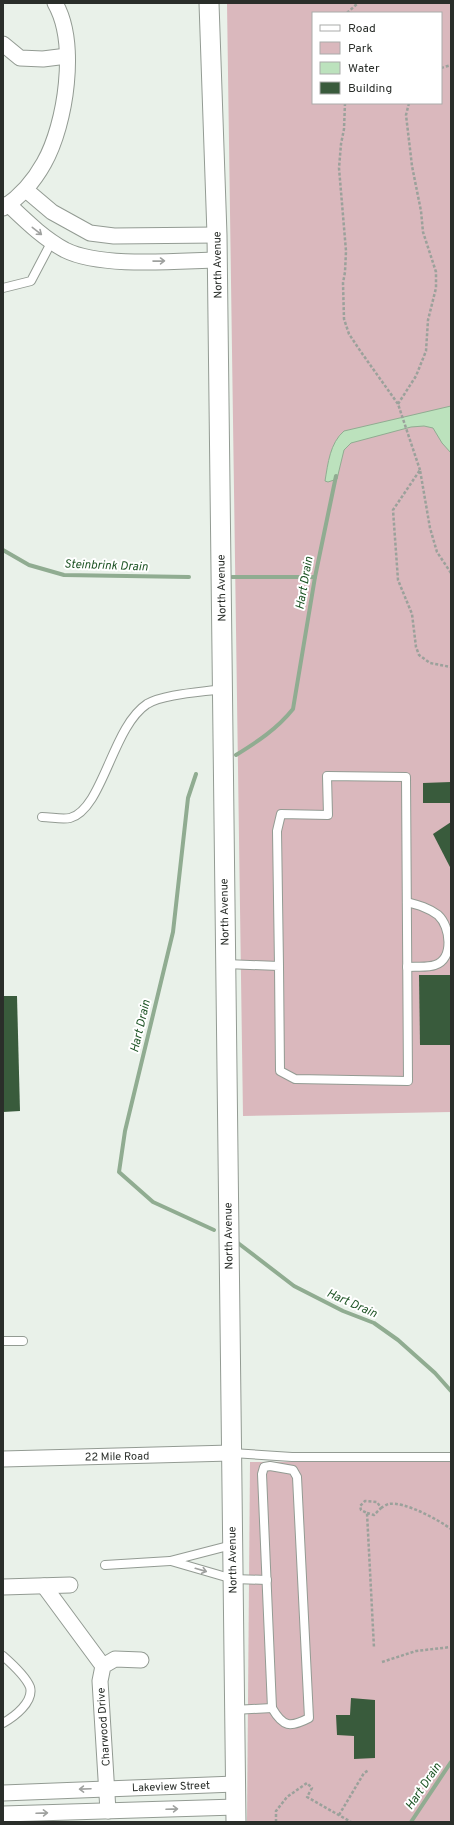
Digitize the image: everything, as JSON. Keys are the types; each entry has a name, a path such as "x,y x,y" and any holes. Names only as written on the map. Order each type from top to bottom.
{"street":[{"path":"55,3 61,14 66,33 67,56 67,82 59,127 45,163 26,190 5,206 37,231 66,250 89,258 120,261 217,260"},
{"name":"North Avenue","path":"209,3 217,235 236,1814"},
{"path":"3,44 20,58 43,59 67,56"},
{"path":"26,190 52,212 90,233 120,236 217,235"},
{"path":"52,241 62,218"},
{"path":"80,255 87,232"},
{"path":"120,236 120,261"},
{"name":"22 Mile Road","path":"3,1459 231,1453"},
{"path":"3,1587 70,1585"},
{"path":"44,1586 103,1666 115,1659 141,1660"},
{"name":"Charwood Drive","path":"103,1666 100,1681 106,1788"},
{"name":"Lakeview Street","path":"3,1793 236,1784"},
{"path":"106,1788 108,1811"},
{"name":"Lakeview Street","path":"3,1814 108,1811 236,1814"}],"lane":[{"path":"3,288 31,281 52,241"},
{"path":"42,817 69,818 80,813 96,794 115,747 130,722 147,704 158,699 222,689"},
{"path":"327,776 406,777 407,902 408,1081 296,1079 280,1071 280,966 277,831 281,814 328,815 327,776"},
{"path":"407,902 421,906 438,915 444,922 449,944 446,957 442,962 434,965 407,967"},
{"path":"225,964 280,966"},
{"path":"3,1341 23,1341"},
{"path":"231,1453 292,1457 451,1457"},
{"path":"270,1466 293,1470 297,1477 309,1718 299,1723 285,1724 279,1720 272,1708 262,1474 264,1467 270,1466"},
{"path":"105,1565 170,1561 232,1545"},
{"path":"170,1561 233,1579 267,1580"},
{"path":"3,1656 12,1663 30,1687 30,1697 17,1715 3,1723"},
{"path":"234,1710 272,1708"}],"path":[{"path":"348,12 358,3"},
{"path":"345,104 344,129 339,168 346,257 343,283 344,319 349,334 398,404 420,470 430,528 438,552 451,573"},
{"path":"398,404 416,376 425,355 428,320 436,288 436,272 423,232 421,211 412,166 406,115 409,104"},
{"path":"420,470 393,510 398,580 412,614 416,647 419,656 430,663 451,667"},
{"path":"380,1508 377,1502 365,1501 360,1506 361,1510 374,1515 380,1508 389,1504 413,1508 451,1529"},
{"path":"367,1513 374,1648"},
{"path":"382,1662 416,1651 451,1647"},
{"path":"339,1815 364,1773 369,1770"},
{"path":"276,1822 276,1811 287,1797 307,1783 312,1788 307,1797 351,1822"}],"green space":[{"path":"227,3 451,3 451,1112 243,1116"},
{"path":"451,1461 451,1822 247,1822 250,1462"}],"water":[{"path":"451,406 451,453 442,443 433,428 424,426 411,427 351,443 344,450 337,479 328,482 325,481 333,447 339,436 344,431"}],"building":[{"path":"451,782 451,803 423,803 423,783"},
{"path":"451,822 451,869 433,834"},
{"path":"419,975 451,975 451,1045 420,1045"},
{"path":"3,996 17,996 20,1111 3,1112"},
{"path":"351,1698 375,1700 375,1758 354,1759 354,1736 337,1735 336,1715 350,1715"}],"waterway":[{"name":"Hart Drain","path":"236,755 273,729 293,709 315,577 336,476"},
{"name":"Steinbrink Drain","path":"3,550 29,565 64,575 189,577"},
{"name":"Steinbrink Drain","path":"232,577 315,577"},
{"name":"Hart Drain","path":"196,774 188,798 173,932 125,1131 119,1172 153,1202 214,1230"},
{"name":"Hart Drain","path":"238,1243 294,1286 343,1311 374,1323 398,1340 435,1373 451,1391"},
{"name":"Hart Drain","path":"411,1822 451,1762"}]}
